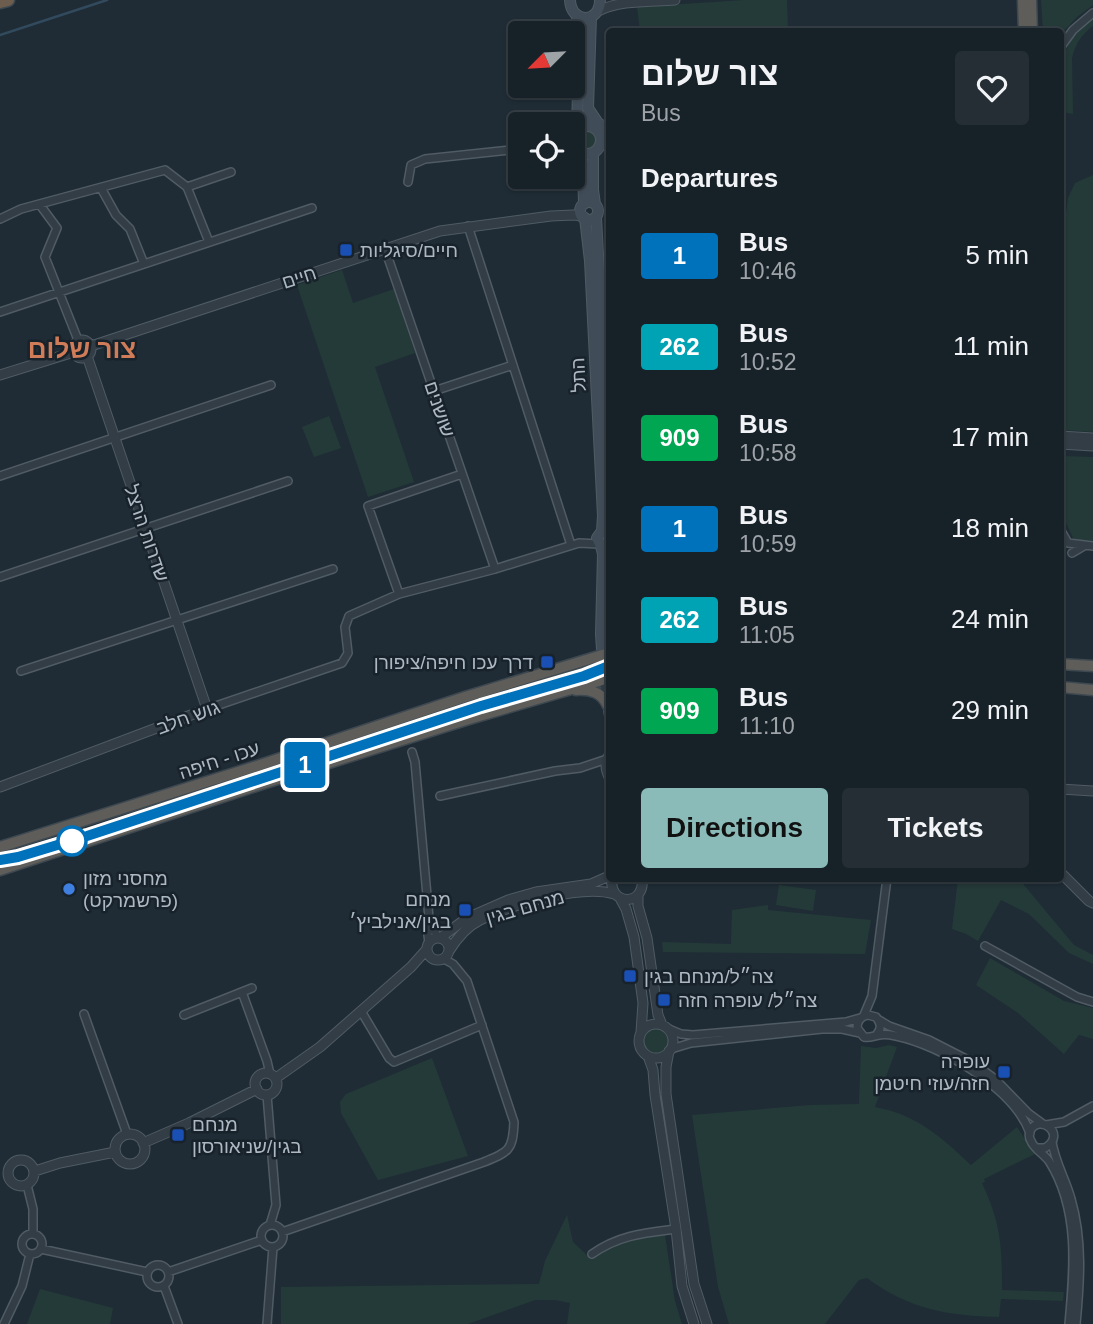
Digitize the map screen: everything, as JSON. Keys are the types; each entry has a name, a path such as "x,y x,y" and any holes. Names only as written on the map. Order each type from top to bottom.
{"highway":[{"path":"0,2 8,0"},
{"path":"1023,0 1024,28"},
{"path":"1031,0 1032,28"},
{"name":"עכו - חיפה","path":"0,847 605,654"},
{"path":"1064,663 1093,666"},
{"name":"עכו - חיפה","path":"2,869 278,779 606,678"},
{"path":"1064,687 1093,690"},
{"path":"559,692 591,691 606,702"},
{"path":"0,840 19,841"}],"main road":[{"path":"570,0 570,8 582,18 597,9"},
{"path":"585,153 587,155 601,146 588,108 597,9"},
{"name":"התל","path":"576,112 579,41 577,16"},
{"path":"588,108 598,123 606,129"},
{"path":"585,126 594,129"},
{"name":"התל","path":"601,146 587,211 606,345"},
{"name":"התל","path":"585,187 603,516 603,531 597,538 603,546"},
{"path":"603,546 605,654"}],"street":[{"path":"597,9 612,5 675,0"},
{"path":"1064,42 1073,30 1093,13"},
{"path":"594,129 606,131"},
{"path":"408,182 411,165 425,159 508,150"},
{"path":"0,219 21,209 165,170 187,187 209,242"},
{"path":"187,187 231,172"},
{"path":"101,188 116,215 130,229 144,264"},
{"path":"40,205 57,228 45,257 78,340"},
{"path":"0,301 2,311 312,208"},
{"name":"חיים","path":"91,346 440,231 587,211"},
{"path":"468,226 575,544"},
{"name":"שושנים","path":"386,249 495,569"},
{"path":"593,333 596,340 606,345"},
{"path":"78,340 85,340 91,346 87,356 81,358 74,352 74,345 78,340"},
{"path":"0,375 74,352"},
{"name":"שדרות הרצל","path":"87,356 207,709"},
{"path":"434,391 513,365"},
{"path":"0,476 271,385"},
{"path":"1064,436 1093,438"},
{"path":"1064,444 1093,446"},
{"path":"462,474 368,506 399,594 495,569 575,544 603,531"},
{"path":"0,577 288,481"},
{"path":"1064,536 1068,543 1089,546"},
{"path":"575,544 603,546"},
{"path":"1072,553 1089,546"},
{"path":"21,671 333,569"},
{"name":"גוש חלב","path":"0,787 207,709 342,663 348,653 345,627 349,616 399,594"},
{"path":"282,1231 484,1162 508,1150 514,1136 514,1122 467,981 453,964 443,957 429,956 433,942 412,752"},
{"path":"580,768 606,758"},
{"path":"440,796 555,771 580,768 594,769 606,774"},
{"path":"1064,789 1093,791"},
{"path":"1064,876 1093,902"},
{"name":"מנחם בגין","path":"273,1076 320,1046 411,967 433,942 467,918 508,900 536,892 591,884 606,878"},
{"path":"611,882 626,909 634,937 643,1003 639,1040 653,1070 682,1286 693,1324"},
{"path":"642,882 638,906 647,938 658,1015 673,1039 666,1067 668,1104 694,1284 707,1324"},
{"path":"860,1033 857,1025 872,995 886,882"},
{"name":"מנחם בגין","path":"411,967 443,957 463,932 479,920 505,910 572,893 604,891 631,899 638,895"},
{"path":"433,942 447,942 443,957"},
{"path":"985,946 1077,997 1093,1002"},
{"path":"184,1015 252,988"},
{"path":"242,992 267,1061 278,1083 276,1091 262,1094 255,1084 258,1077 264,1073 273,1076"},
{"path":"872,995 880,1028 877,1034"},
{"path":"360,1011 394,1062 482,1025"},
{"path":"84,1014 127,1134"},
{"path":"641,1032 652,1024 681,1034 693,1035 846,1022 873,1015 888,1026 929,1040 972,1062 995,1079 1033,1118 1053,1131 1056,1157 1072,1200 1079,1236 1080,1276 1076,1324"},
{"path":"648,1056 658,1058 670,1050 691,1043 842,1029 860,1033 867,1038 877,1034 921,1044 978,1074 1022,1116 1031,1142 1049,1162 1063,1194 1069,1217 1074,1263 1069,1324"},
{"path":"144,1143 189,1124 257,1089"},
{"path":"267,1095 276,1205 270,1225 264,1229 261,1236 266,1245 273,1247 283,1239 282,1231 270,1225"},
{"path":"1030,1133 1036,1125 1058,1124 1093,1106"},
{"path":"1037,1148 1045,1148 1073,1118"},
{"path":"127,1134 138,1136 144,1143 144,1155 137,1163 122,1162 115,1152 117,1142 127,1134"},
{"path":"35,1171 115,1152"},
{"path":"22,1159 30,1163 35,1171 33,1180 21,1186 13,1183 4,1169 22,1159"},
{"path":"27,1185 33,1209 33,1234"},
{"path":"593,1254 612,1241 624,1237 676,1229"},
{"path":"33,1234 40,1238 41,1248 36,1254 30,1254 24,1252 21,1244 24,1237 33,1234"},
{"path":"168,1272 262,1240"},
{"path":"267,1324 273,1247"},
{"path":"41,1248 147,1272"},
{"path":"4,1324 22,1286 30,1254"},
{"path":"156,1265 168,1272 169,1280 159,1288 151,1286 147,1280 147,1272 156,1265"},
{"path":"164,1286 178,1324"}],"green space":[{"path":"787,0 788,28 640,28 637,7"},
{"path":"1041,0 1093,0 1093,5 1064,31 1064,28 1043,28"},
{"path":"1093,18 1093,26 1080,40 1073,53 1073,114 1064,110 1064,53 1077,31"},
{"path":"585,132 591,132 596,137 594,148 585,150"},
{"path":"1093,175 1093,432 1064,430 1064,227 1068,198 1075,183"},
{"path":"342,270 353,303 394,289 415,353 375,367 414,482 368,497 297,285"},
{"path":"329,416 341,448 314,457 302,427"},
{"path":"1064,456 1093,457 1093,541 1073,538 1064,518"},
{"path":"958,882 1022,882 1074,945 1093,955 1093,964 1069,953 1029,914 1001,900 978,941 952,929"},
{"path":"779,885 816,890 813,911 776,905"},
{"path":"768,905 768,910 871,920 865,954 663,952 662,942 731,944 732,910"},
{"path":"990,958 1064,1001 1093,1008 1093,1039 1079,1035 1064,1054 1018,1013 976,985"},
{"path":"656,1029 665,1032 668,1041 665,1050 656,1053 647,1050 644,1041 647,1032"},
{"path":"889,1045 897,1047 875,1107 916,1121 971,1165 1017,1127 1035,1154 984,1179 985,1182 982,1183 999,1235 1002,1290 1064,1292 1063,1301 1001,1299 999,1317 963,1315 914,1304 882,1289 867,1278 859,1280 825,1324 729,1324 718,1287 692,1115 811,1105 859,1104 861,1046 876,1048"},
{"path":"432,1058 468,1156 378,1180 341,1113 340,1102 346,1094"},
{"path":"567,1215 573,1242 589,1257 618,1242 665,1235 675,1301 682,1324 567,1324 570,1303 535,1300 468,1324 281,1324 281,1287 539,1284 545,1261"},
{"path":"40,1289 113,1308 110,1324 27,1324"}],"waterway":[{"path":"0,35 107,0"}],"bus line":[{"name":"1","path":"0,860 87,836 481,706 606,668"}],"place":[{"name":"חיים/סיגליות","path":"346,250"},
{"name":"דרך עכו חיפה/ציפורן","path":"547,662"},
{"name":"מחסני מזון (פרשמרקט)","path":"69,889"},
{"name":"מנחם בגין/אנילביץ׳","path":"465,910"},
{"name":"צה״ל/מנחם בגין","path":"630,976"},
{"name":"צה״ל/ עופרה חזה","path":"664,1000"},
{"name":"עופרה חזה/עוזי חיטמן","path":"1004,1072"},
{"name":"מנחם בגין/שניאורסון","path":"178,1135"}],"district":[{"name":"צור שלום","path":"82,349"}]}
